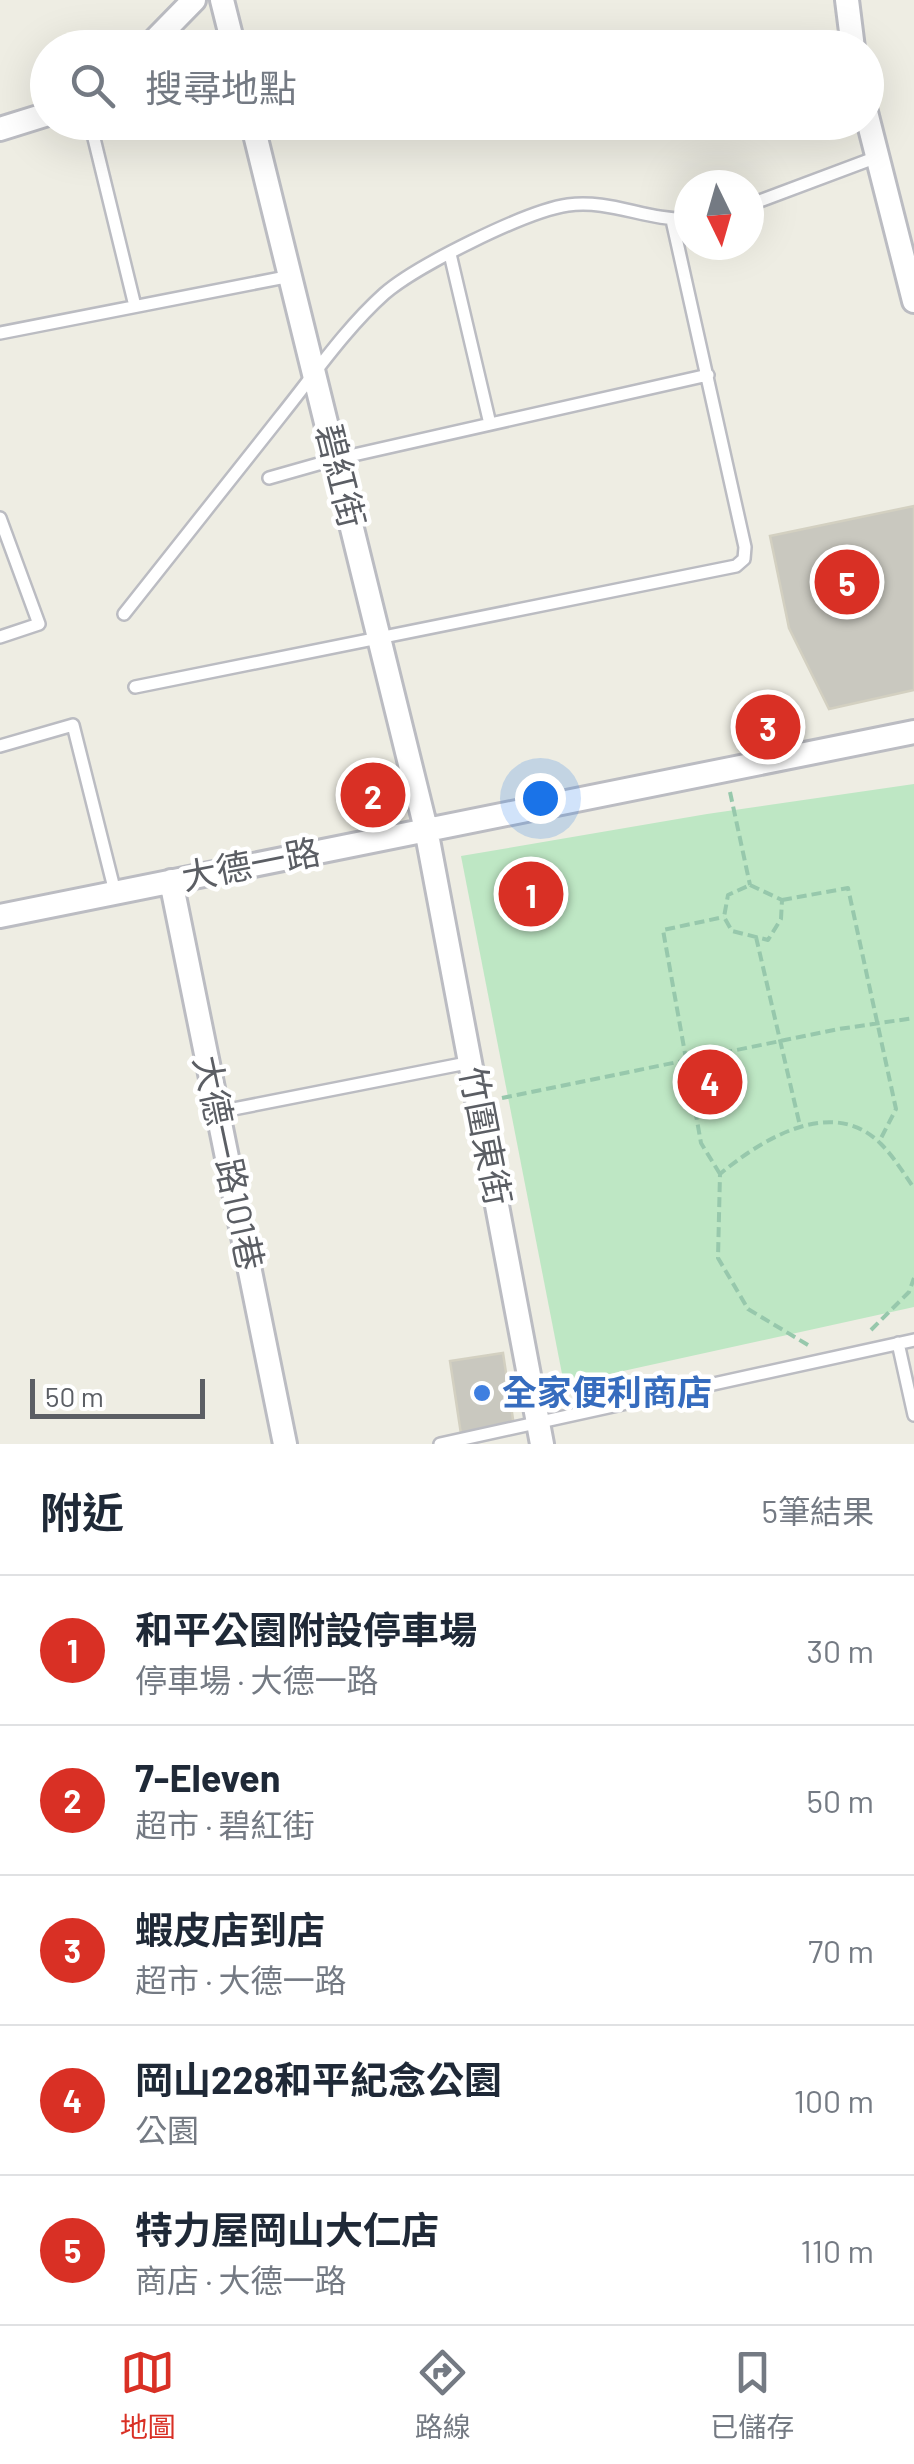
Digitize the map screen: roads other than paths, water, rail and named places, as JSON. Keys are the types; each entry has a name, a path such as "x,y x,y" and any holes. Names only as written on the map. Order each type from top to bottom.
{"street":[{"path":"165,30 194,0"},
{"path":"222,0 230,30"},
{"path":"847,0 851,30"},
{"path":"0,129 30,120"},
{"name":"碧紅街","path":"257,140 426,830"},
{"path":"872,140 913,290"},
{"name":"大德一路","path":"0,916 914,732"},
{"name":"竹圍東街","path":"426,830 540,1433"},
{"name":"大德一路101巷","path":"171,881 286,1444"}],"lane":[{"path":"94,140 136,306"},
{"path":"764,199 876,156"},
{"path":"124,614 315,373 382,296 410,274 548,208 602,205 672,220 745,547 744,559 736,566 135,688"},
{"path":"450,254 490,424"},
{"path":"0,333 291,276"},
{"path":"269,478 336,458 708,375"},
{"path":"0,522 38,624 0,637"},
{"path":"0,746 73,726 115,892"},
{"path":"218,1112 472,1062"},
{"path":"440,1444 540,1433 914,1340"},
{"path":"898,1342 914,1415"}],"place":[{"name":"特力屋岡山大仁店","path":"847,582"},
{"name":"蝦皮店到店","path":"768,727"},
{"name":"7-Eleven","path":"373,795"},
{"name":"和平公園附設停車場","path":"531,894"},
{"name":"岡山228和平紀念公園","path":"710,1082"},
{"name":"全家便利商店","path":"482,1393"}]}
